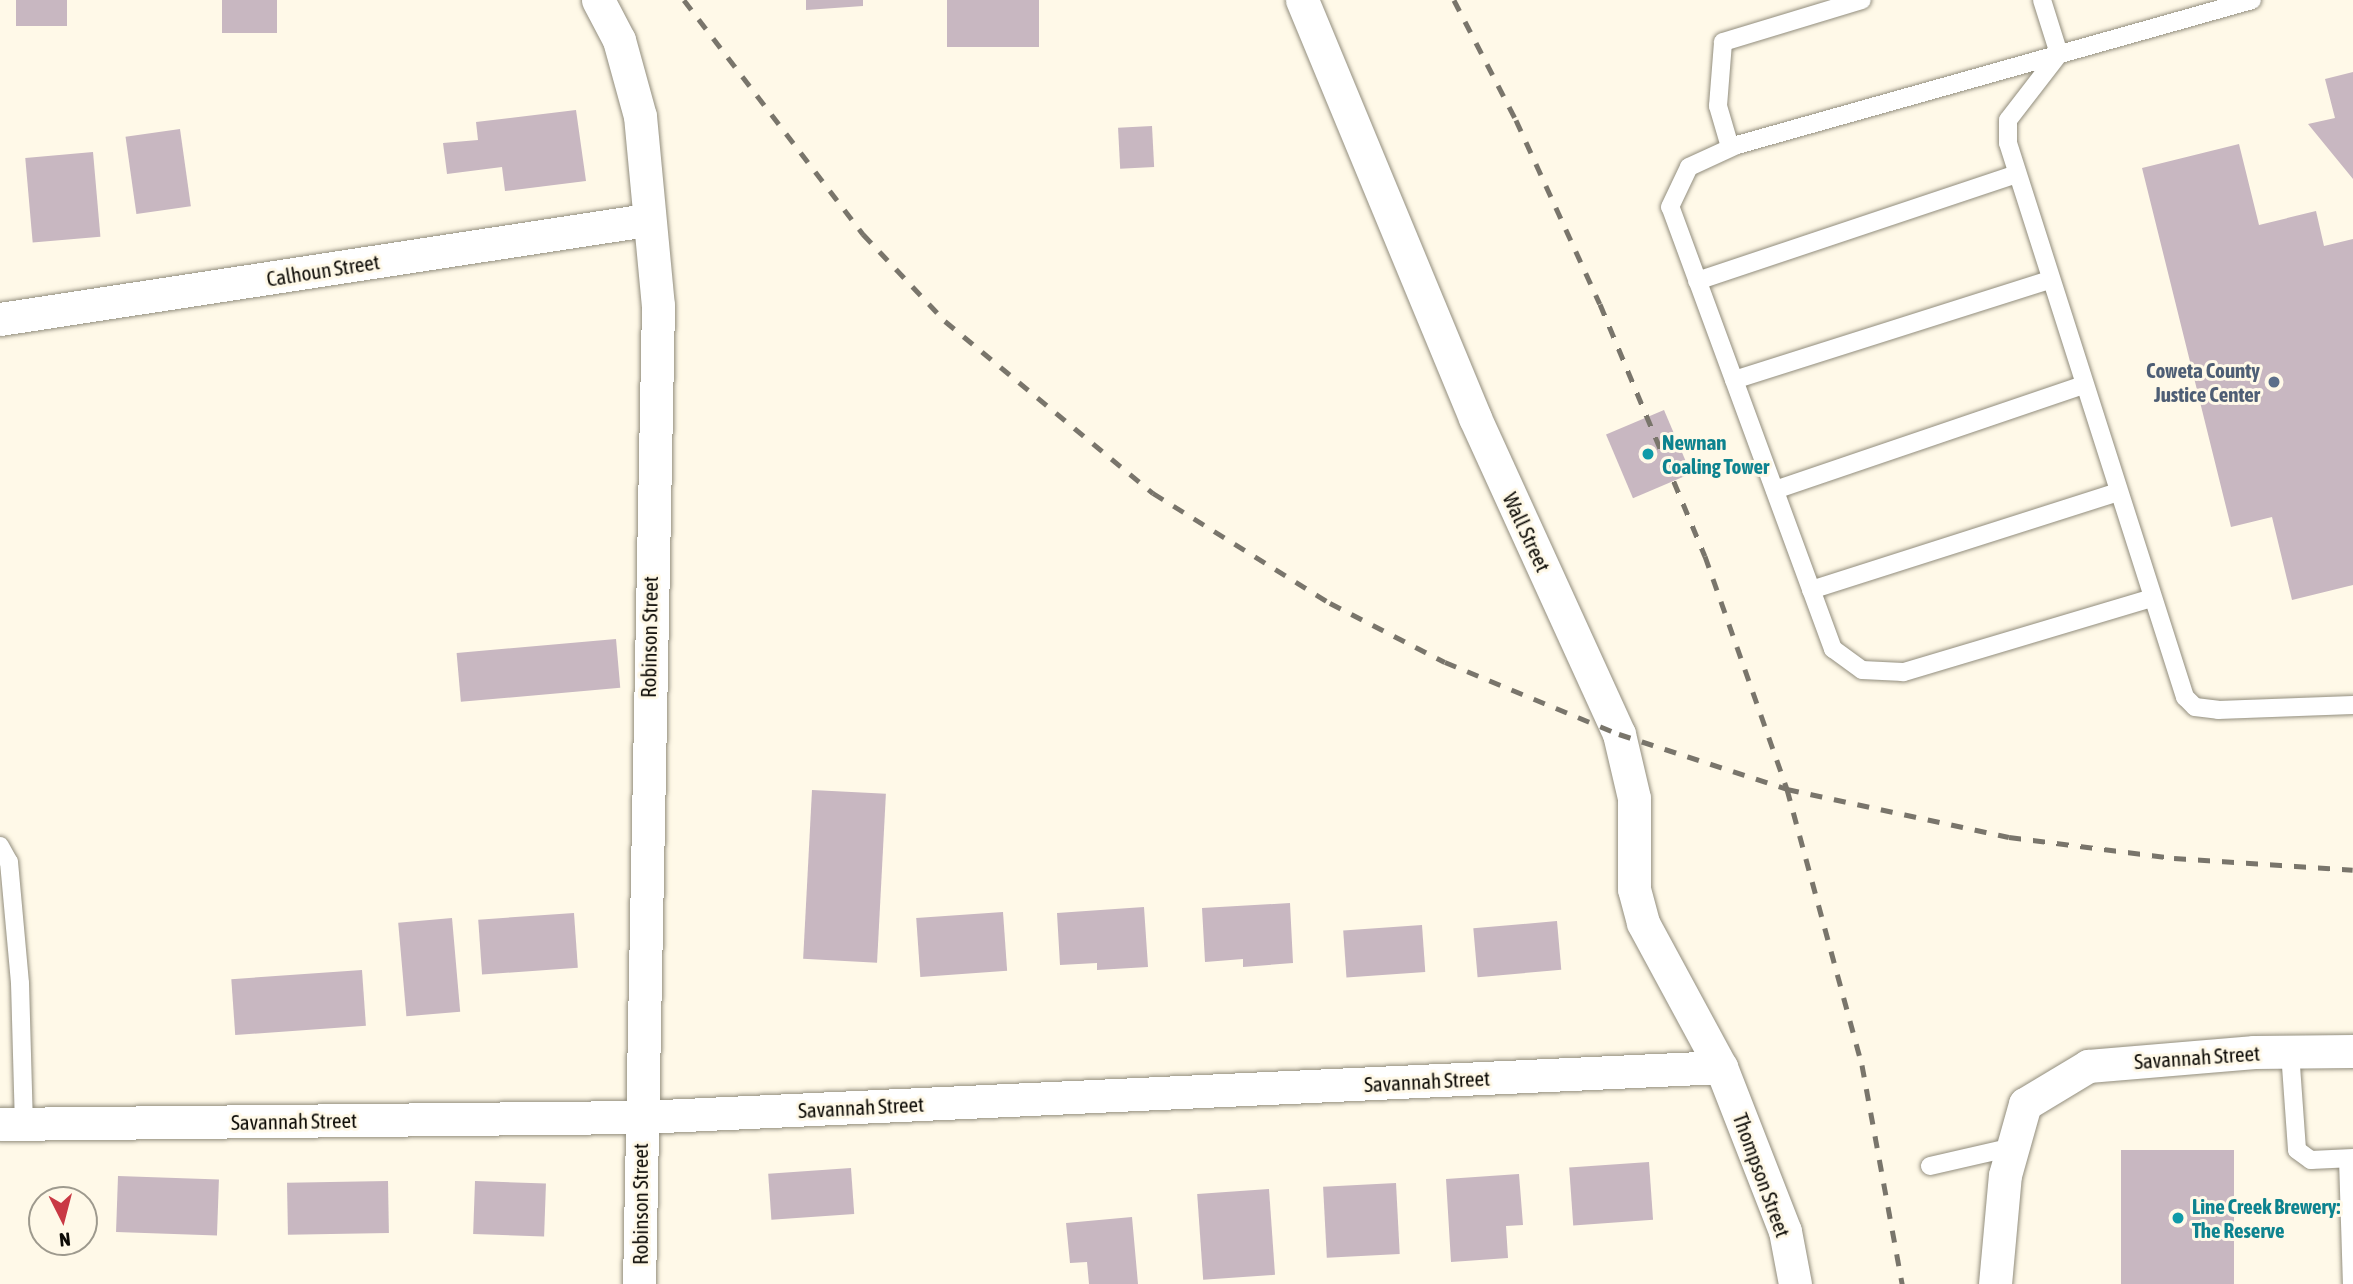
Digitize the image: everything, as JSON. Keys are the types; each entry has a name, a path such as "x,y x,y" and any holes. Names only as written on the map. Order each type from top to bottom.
{"street":[{"name":"Robinson Street","path":"597,0 619,40 640,116 646,220 658,305 639,1284"},
{"name":"Wall Street","path":"1302,0 1475,418 1619,734 1634,798 1634,889 1643,923 1721,1067"},
{"name":"Calhoun Street","path":"0,319 646,220"},
{"name":"Savannah Street","path":"1994,1284 2013,1147 2025,1104 2088,1066 2290,1052 2353,1051"},
{"name":"Savannah Street","path":"12,1124 641,1117 1721,1067"},
{"name":"Thompson Street","path":"1721,1067 1785,1231 1795,1284"}],"lane":[{"path":"1730,147 1718,106 1723,42 1862,0"},
{"path":"2042,0 2059,54"},
{"path":"2152,598 1903,672 1862,670 1833,649 1670,207 1689,167 1730,147 2252,0"},
{"path":"2059,54 2008,120 2014,175 2185,697 2196,707 2353,705"},
{"path":"1697,281 2014,175"},
{"path":"1734,380 2049,279"},
{"path":"1775,490 2083,385"},
{"path":"1811,590 2118,492"},
{"path":"0,846 9,862 20,984 12,1124"},
{"path":"2290,1052 2297,1150 2311,1160 2350,1158 2352,1284"},
{"path":"1930,1166 2013,1147"}],"building":[{"path":"16,0 67,0 67,26 16,26"},
{"path":"222,0 277,0 277,33 222,33"},
{"path":"806,0 863,0 863,6 806,10"},
{"path":"947,0 1039,0 1039,47 947,47"},
{"path":"2353,72 2353,179 2308,124 2335,118 2325,79"},
{"path":"576,110 586,181 505,191 502,167 447,174 443,143 478,140 476,122"},
{"path":"1152,126 1154,167 1120,169 1118,128"},
{"path":"180,129 191,206 136,214 126,137"},
{"name":"Coweta County Justice Center","path":"2239,144 2259,225 2316,211 2324,246 2353,239 2353,585 2292,600 2272,517 2231,527 2142,168"},
{"path":"93,152 100,237 33,243 25,158"},
{"name":"Newnan Coaling Tower","path":"1664,410 1691,474 1633,498 1606,435"},
{"path":"616,639 620,688 461,702 457,653"},
{"path":"812,790 886,794 877,963 803,959"},
{"path":"1290,903 1293,963 1243,967 1243,959 1205,962 1202,908"},
{"path":"1144,907 1148,967 1097,970 1097,963 1060,965 1057,913"},
{"path":"1003,912 1007,971 920,977 916,918"},
{"path":"574,913 578,968 482,975 478,920"},
{"path":"452,918 460,1012 406,1016 398,923"},
{"path":"1557,921 1561,970 1478,977 1473,928"},
{"path":"1422,925 1425,972 1346,977 1343,931"},
{"path":"362,970 366,1026 235,1035 231,979"},
{"name":"Line Creek Brewery: The Reserve","path":"2121,1150 2234,1150 2234,1284 2121,1284"},
{"path":"1649,1162 1653,1220 1573,1225 1569,1168"},
{"path":"851,1168 854,1214 771,1220 768,1174"},
{"path":"1519,1174 1523,1225 1506,1226 1508,1258 1451,1262 1446,1179"},
{"path":"118,1176 219,1180 217,1235 116,1232"},
{"path":"388,1181 389,1233 288,1235 287,1183"},
{"path":"475,1181 546,1183 544,1236 473,1234"},
{"path":"1396,1183 1400,1254 1327,1258 1323,1187"},
{"path":"1269,1189 1275,1275 1203,1280 1197,1194"},
{"path":"1132,1217 1138,1284 1089,1284 1087,1262 1070,1263 1066,1223"}],"railway":[{"path":"684,0 863,234 945,321 1153,493 1330,603 1445,662 1619,734 1787,789 2009,837 2174,858 2353,870"},
{"path":"1454,0 1516,120 1600,304 1705,556 1787,789 1862,1065 1902,1284"}],"place":[{"name":"Coweta County Justice Center","path":"2274,382"},
{"name":"Newnan Coaling Tower","path":"1648,454"},
{"name":"Line Creek Brewery: The Reserve","path":"2178,1218"}]}
